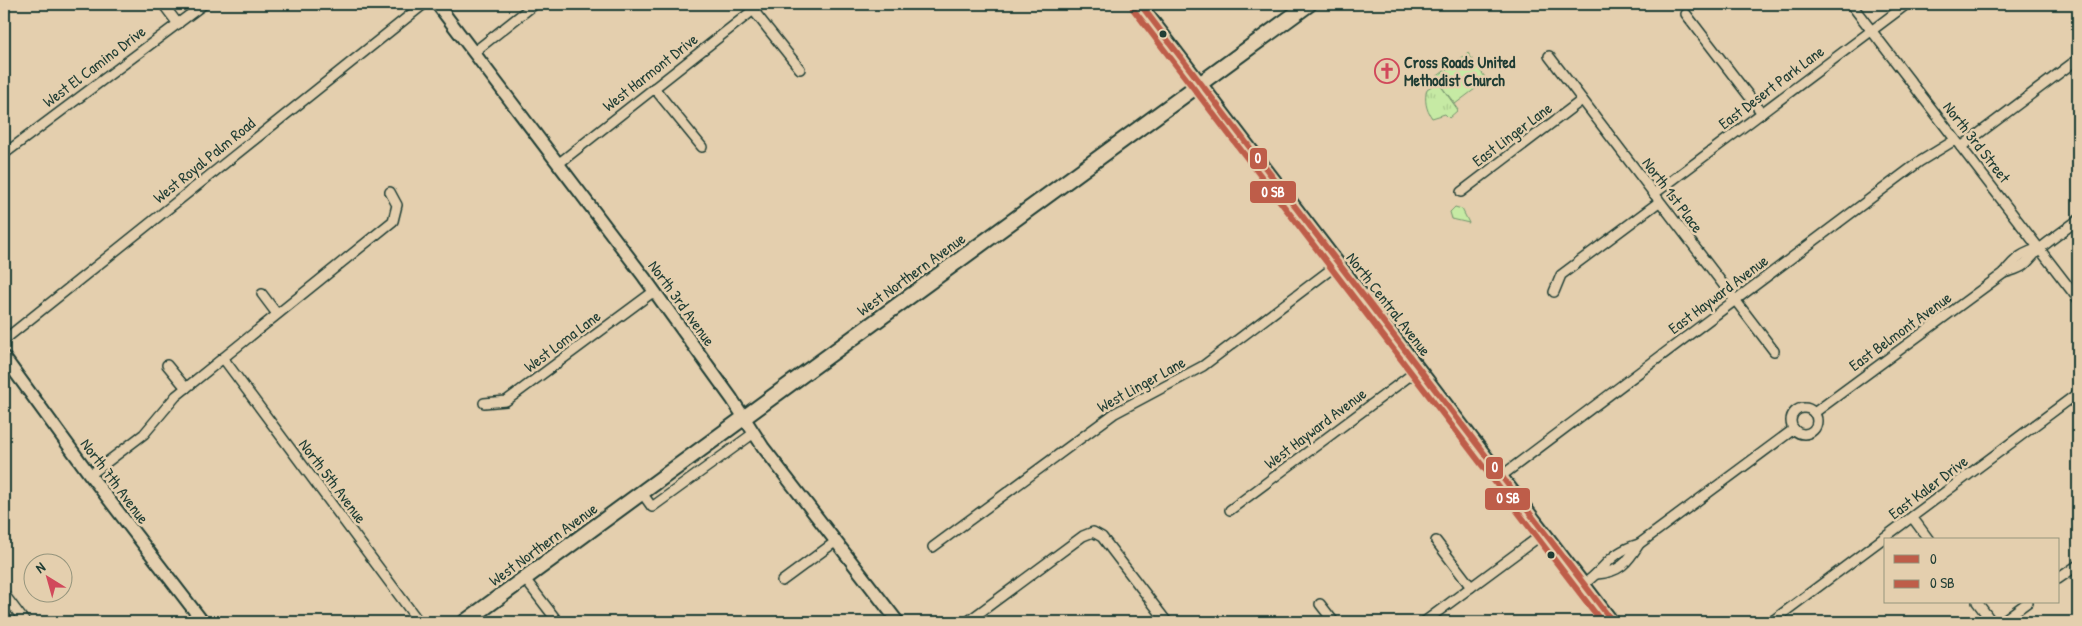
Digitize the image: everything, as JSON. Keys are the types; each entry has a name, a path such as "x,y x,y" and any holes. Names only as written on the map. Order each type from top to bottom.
{"main road":[{"name":"North 3rd Avenue","path":"438,4 653,292 835,542 898,622"},
{"name":"North Central Avenue","path":"1140,4 1613,622"},
{"name":"West Northern Avenue","path":"465,622 1309,4"},
{"name":"North 7th Avenue","path":"4,357 90,475 203,622"}],"street":[{"path":"163,4 178,24"},
{"name":"West El Camino Drive","path":"4,154 204,4"},
{"name":"West Royal Palm Road","path":"4,340 424,4"},
{"path":"474,52 535,4"},
{"name":"North 3rd Street","path":"1851,4 2041,248 2078,299"},
{"name":"East Desert Park Lane","path":"1554,292 1561,275 1762,113 1907,4"},
{"path":"757,7 800,69"},
{"name":"West Harmont Drive","path":"558,164 757,7"},
{"path":"1686,14 1762,113"},
{"name":"North 1st Place","path":"1549,56 1774,351"},
{"name":"East Hayward Avenue","path":"1500,476 1918,162 1958,143 2078,59"},
{"path":"654,88 702,147"},
{"name":"East Linger Lane","path":"1460,192 1582,100"},
{"path":"90,475 144,434 161,411 186,388 393,221 397,213 397,205 390,192"},
{"name":"East Belmont Avenue","path":"1814,413 2004,273 2021,269 2032,261 2041,248 2078,220"},
{"name":"West Linger Lane","path":"933,546 1115,413 1193,373 1338,264"},
{"name":"West Loma Lane","path":"484,403 506,402 653,292"},
{"path":"262,294 277,314"},
{"name":"North 5th Avenue","path":"223,358 419,622"},
{"path":"167,365 186,388"},
{"name":"West Hayward Avenue","path":"1230,510 1419,369"},
{"name":"East Kaler Drive","path":"1771,622 2078,393"},
{"path":"1805,408 1814,413 1817,424 1813,430 1807,434 1799,433 1794,428 1791,422 1793,414 1798,410 1805,408"},
{"path":"1584,584 1622,549 1639,544 1794,428"},
{"path":"642,493 652,506 754,433"},
{"path":"1912,517 1928,538"},
{"path":"967,622 1083,536 1093,532 1102,537 1167,622"},
{"path":"1424,622 1544,533"},
{"path":"1436,540 1470,588"},
{"path":"782,581 835,542"},
{"path":"2060,578 2078,565"},
{"path":"525,578 558,622"},
{"path":"4,594 25,622"},
{"path":"1320,604 1334,622"},
{"path":"1978,604 1992,622"},
{"path":"2001,622 2025,604"}],"green space":[{"path":"1468,53 1487,80 1455,104 1435,78"},
{"path":"1438,82 1458,110 1449,118 1445,114 1432,118 1427,108 1427,89"},
{"path":"1455,207 1462,209 1469,223 1452,219 1450,212"}],"transit line":[{"name":"0","path":"1140,4 1613,622"},
{"path":"1133,9 1602,622"}],"place":[{"name":"Cross Roads United Methodist Church","path":"1387,71"}]}
